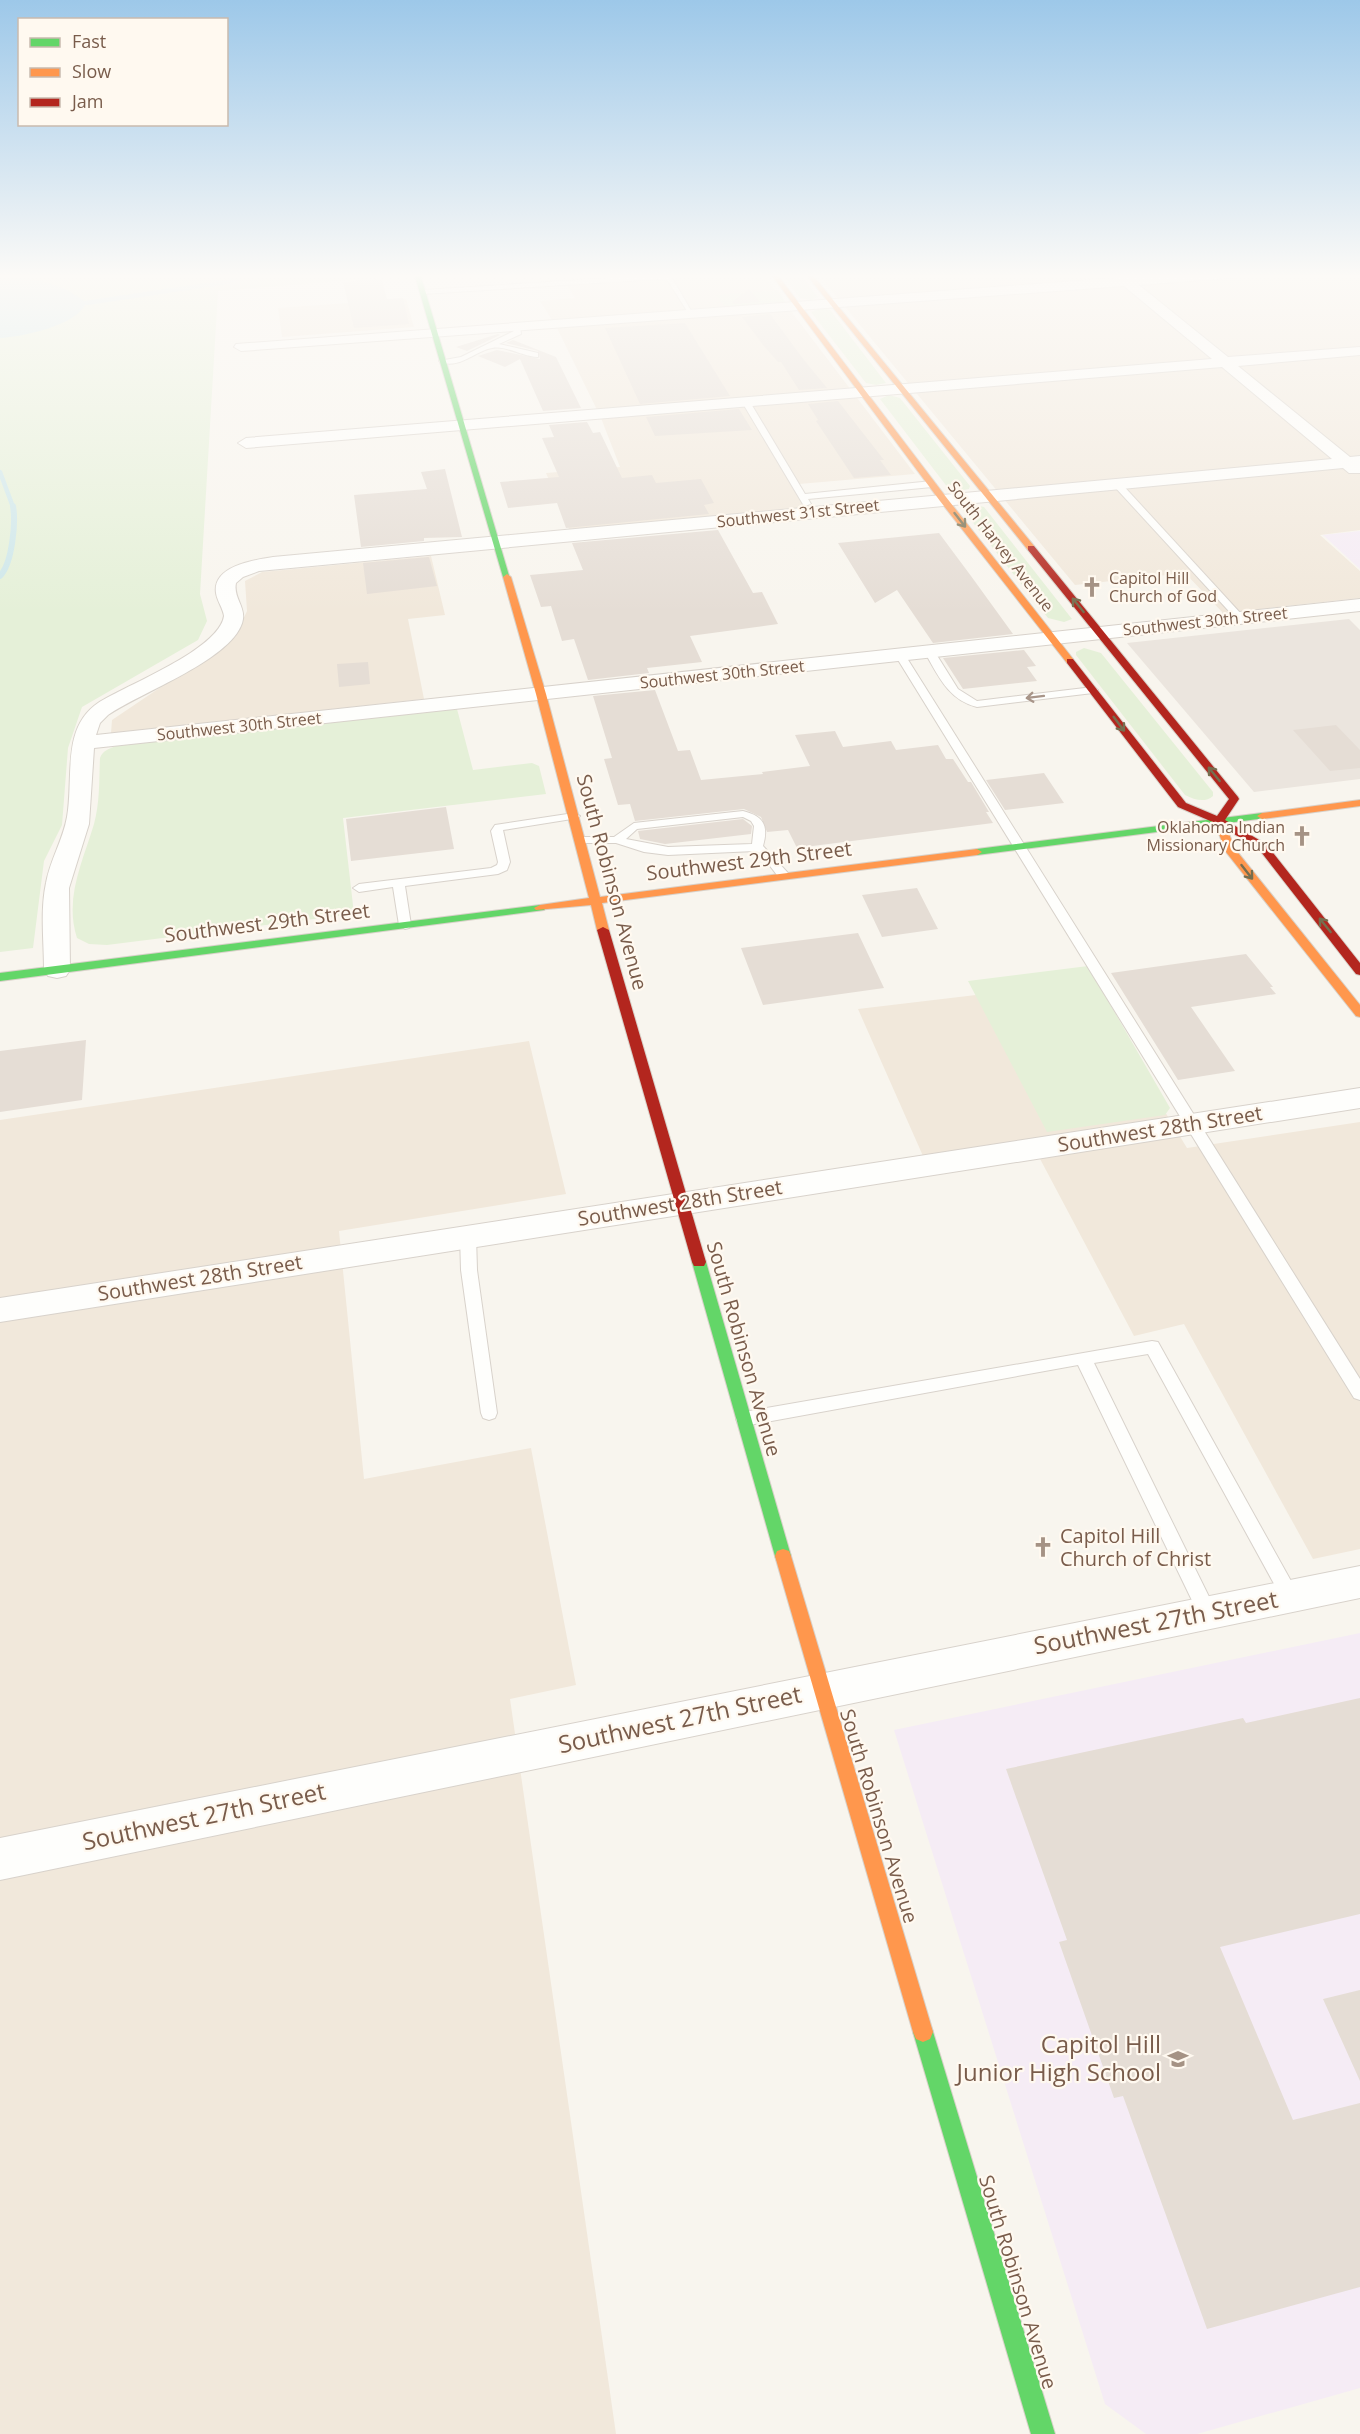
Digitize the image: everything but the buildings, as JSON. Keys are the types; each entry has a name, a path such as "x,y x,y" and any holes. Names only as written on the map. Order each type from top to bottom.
{"street":[{"name":"South Robinson Avenue","path":"451,387 541,694 681,1203 822,1691 1044,2434"},
{"name":"South Harvey Avenue","path":"860,387 943,499 1182,805 1219,821 1262,846 1360,971"},
{"name":"South Harvey Avenue","path":"900,387 1234,799 1219,821"},
{"path":"246,443 931,387"},
{"path":"1257,387 1356,466"},
{"name":"Southwest 31st Street","path":"83,743 89,723 101,710 192,659 224,635 233,617 232,605 225,593 225,585 238,573 257,566 497,542 807,504 943,499 1116,483 1356,466"},
{"name":"Southwest 30th Street","path":"83,743 1360,605"},
{"path":"57,969 57,888 78,822 85,760 83,743"},
{"name":"Southwest 29th Street","path":"0,977 1360,803"},
{"path":"1219,821 1230,850 1360,1013"},
{"name":"Southwest 28th Street","path":"0,1310 1360,1098"},
{"name":"Southwest 27th Street","path":"0,1859 1360,1582"}],"lane":[{"path":"746,402 807,504 932,484"},
{"path":"1116,483 1240,618"},
{"path":"929,651 958,697 968,703 978,704 1093,690"},
{"path":"900,654 1360,1393"},
{"path":"617,840 634,826 743,814 753,816 760,825 761,835 757,847"},
{"path":"359,888 494,871 503,867 504,862 497,831 499,827 574,816"},
{"path":"580,840 617,840 644,848 668,851 757,847 764,851 784,876"},
{"path":"399,883 405,925"},
{"path":"468,1236 470,1270 489,1413"},
{"path":"744,1419 1152,1347 1290,1596"},
{"path":"1083,1358 1208,1613"}],"shaded area":[{"path":"586,387 848,387 915,474 799,484 813,507 569,529 546,473 620,467"},
{"path":"911,387 1360,387 1360,530 1320,535 1360,571 1360,598 1223,613 1185,573 1075,585"},
{"path":"1360,531 1360,569 1323,535"},
{"path":"431,556 445,615 408,619 424,699 111,733 112,720 235,637 247,611 245,581 262,572"},
{"path":"1349,619 1360,630 1360,779 1254,792 1127,643"},
{"path":"1086,982 1187,1148 1360,1122 1360,1549 1313,1559 1184,1324 1134,1336 1030,1140 923,1156 858,1009"},
{"path":"529,1041 566,1194 339,1231 364,1479 531,1448 576,1685 510,1699 616,2434 0,2434 0,1120"},
{"name":"Capitol Hill Junior High School","path":"1360,1633 1360,2388 1197,2434 1146,2434 1105,2404 894,1730"}],"green space":[{"path":"0,387 212,387 200,594 207,621 198,640 82,707 68,748 62,825 44,861 33,948 0,952"},
{"path":"889,395 900,398 970,486 969,489 959,491 948,488 880,399"},
{"path":"971,504 984,507 1072,619 1064,622 1048,618 963,510"},
{"path":"1084,648 1101,653 1213,792 1213,796 1207,800 1200,800 1185,795 1076,655 1076,652"},
{"path":"457,709 473,770 532,763 539,766 546,794 343,818 354,914 107,945 89,944 77,938 73,909 74,894 80,866 96,816 100,758 106,750 116,746"},
{"path":"1088,966 1170,1108 1165,1115 1047,1132 968,981"}],"waterway":[{"path":"0,472 13,507"},
{"path":"0,576 8,562 12,543 13,506"}],"traffic: fast":[{"path":"451,387 507,577"},
{"path":"977,852 1262,816"},
{"path":"0,977 540,908"},
{"path":"699,1262 783,1556"},
{"path":"923,2032 1043,2434"}],"traffic: slow":[{"path":"858,387 1070,661"},
{"path":"900,387 1031,548"},
{"path":"507,577 541,694 603,930"},
{"path":"1262,816 1360,803"},
{"path":"1219,821 1230,850 1360,1013"},
{"path":"540,908 977,852"},
{"path":"783,1556 923,2032"}],"traffic: jam":[{"path":"1031,548 1234,799 1219,821"},
{"path":"1070,661 1182,805 1219,821 1262,846 1360,971"},
{"path":"603,930 699,1262"}],"place":[{"name":"Capitol Hill Church of God","path":"1092,587"},
{"name":"Oklahoma Indian Missionary Church","path":"1302,836"},
{"name":"Capitol Hill Church of Christ","path":"1043,1547"},
{"name":"Capitol Hill Junior High School","path":"1178,2059"}]}
